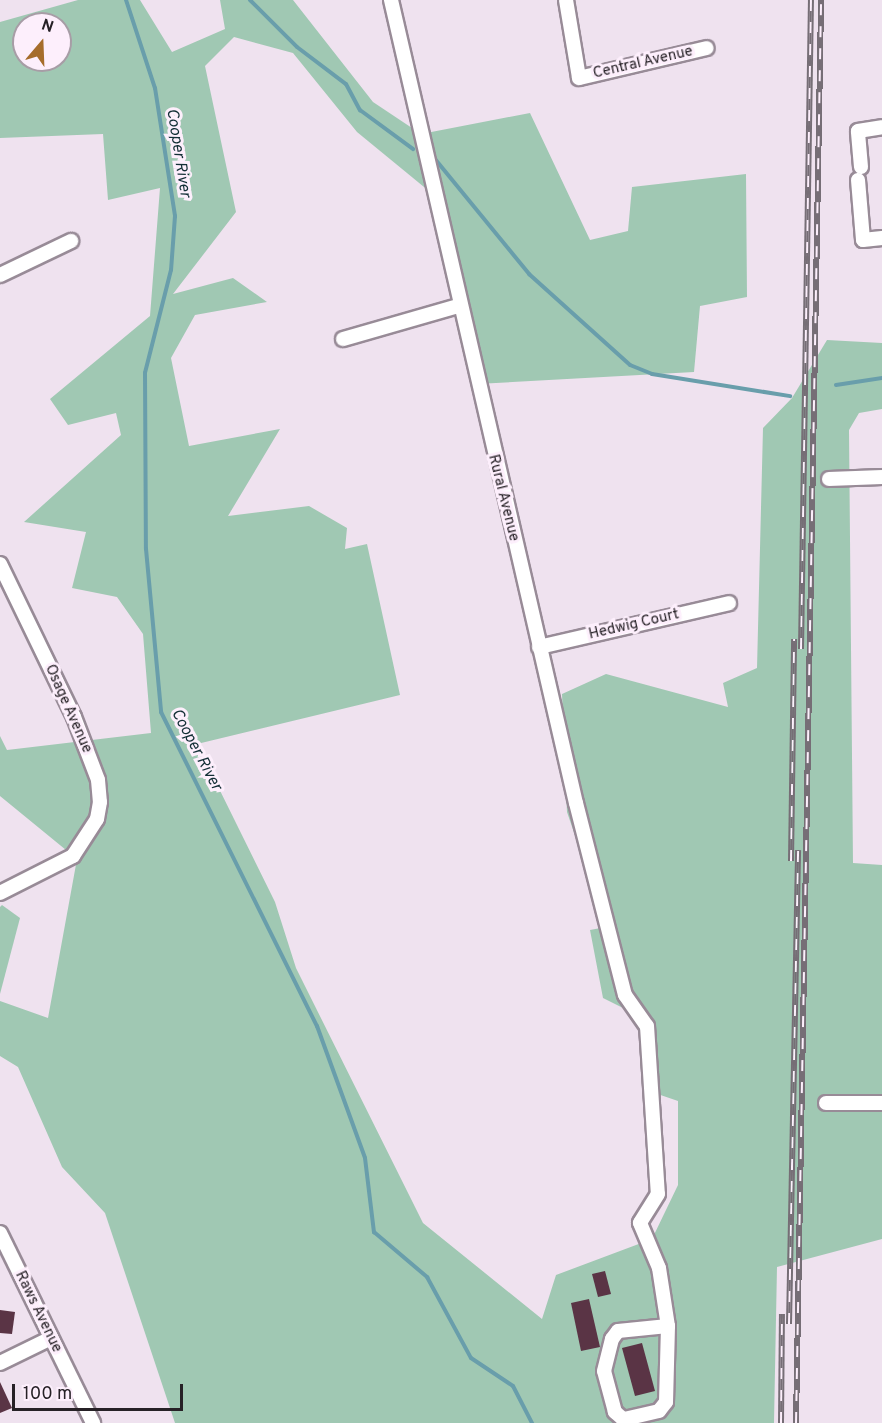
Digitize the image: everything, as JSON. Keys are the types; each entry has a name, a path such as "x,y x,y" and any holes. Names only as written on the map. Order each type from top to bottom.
{"street":[{"name":"Rural Avenue","path":"391,0 458,306 625,995 647,1026 652,1066 658,1194 640,1222 659,1268 668,1326"},
{"name":"Central Avenue","path":"566,0 579,78 707,48"},
{"path":"882,128 858,130 862,240 882,238"},
{"path":"0,275 71,241"},
{"path":"343,339 458,306"},
{"path":"829,479 882,477"},
{"name":"Osage Avenue","path":"0,564 98,780 97,819 74,856 0,893"},
{"name":"Hedwig Court","path":"539,647 729,603"},
{"path":"826,1103 882,1103"},
{"name":"Raws Avenue","path":"0,1233 93,1423"},
{"path":"668,1326 666,1402 659,1411 623,1419 615,1412 604,1371 612,1339 618,1331 668,1326"},
{"path":"0,1363 51,1338"}],"green space":[{"path":"78,0 140,0 172,52 225,29 220,0 293,0 373,102 421,134 530,113 590,240 628,231 632,187 746,174 747,297 700,306 694,372 477,384 435,196 357,132 293,53 234,37 205,66 236,212 173,294 233,278 267,302 195,315 171,358 189,446 280,429 228,516 309,506 347,528 345,549 367,544 400,695 197,744 275,902 296,968 423,1223 542,1319 556,1275 652,1239 678,1185 678,1101 643,1089 639,1016 603,998 590,930 606,927 567,812 562,694 606,674 728,707 723,683 757,668 763,428 792,398 827,340 882,343 882,409 859,413 849,430 853,863 882,865 882,1239 777,1267 774,1423 175,1423 105,1213 62,1167 18,1067 0,1056 0,1001 48,1018 77,859 0,796 0,736 7,750 151,733 143,634 117,597 72,588 86,532 24,522 121,435 116,413 68,425 50,399 150,316 160,188 108,200 103,134 0,138 0,22 12,19 12,72 72,72 72,12 35,12"},
{"path":"2,905 20,918 0,994 0,907"}],"building":[{"path":"605,1271 611,1294 598,1297 592,1274"},
{"path":"589,1299 600,1347 581,1351 571,1303"},
{"path":"0,1310 15,1312 12,1334 0,1333"},
{"path":"642,1343 655,1391 635,1396 622,1348"},
{"path":"0,1382 12,1408 0,1413"}],"waterway":[{"name":"Cooper River","path":"126,0 155,88 175,216 171,270 145,373 146,549 161,712 317,1026 365,1158 374,1232 427,1277 471,1358 513,1386 532,1423"},
{"path":"250,0 297,47 346,84 360,110 413,149"},
{"path":"435,159 529,274 630,365 652,374 790,396"},
{"path":"836,385 882,378"}],"railway":[{"path":"801,649 811,0"},
{"path":"796,1423 821,0"},
{"path":"791,861 794,639"},
{"path":"789,1324 798,850"},
{"path":"781,1423 782,1314"}]}
